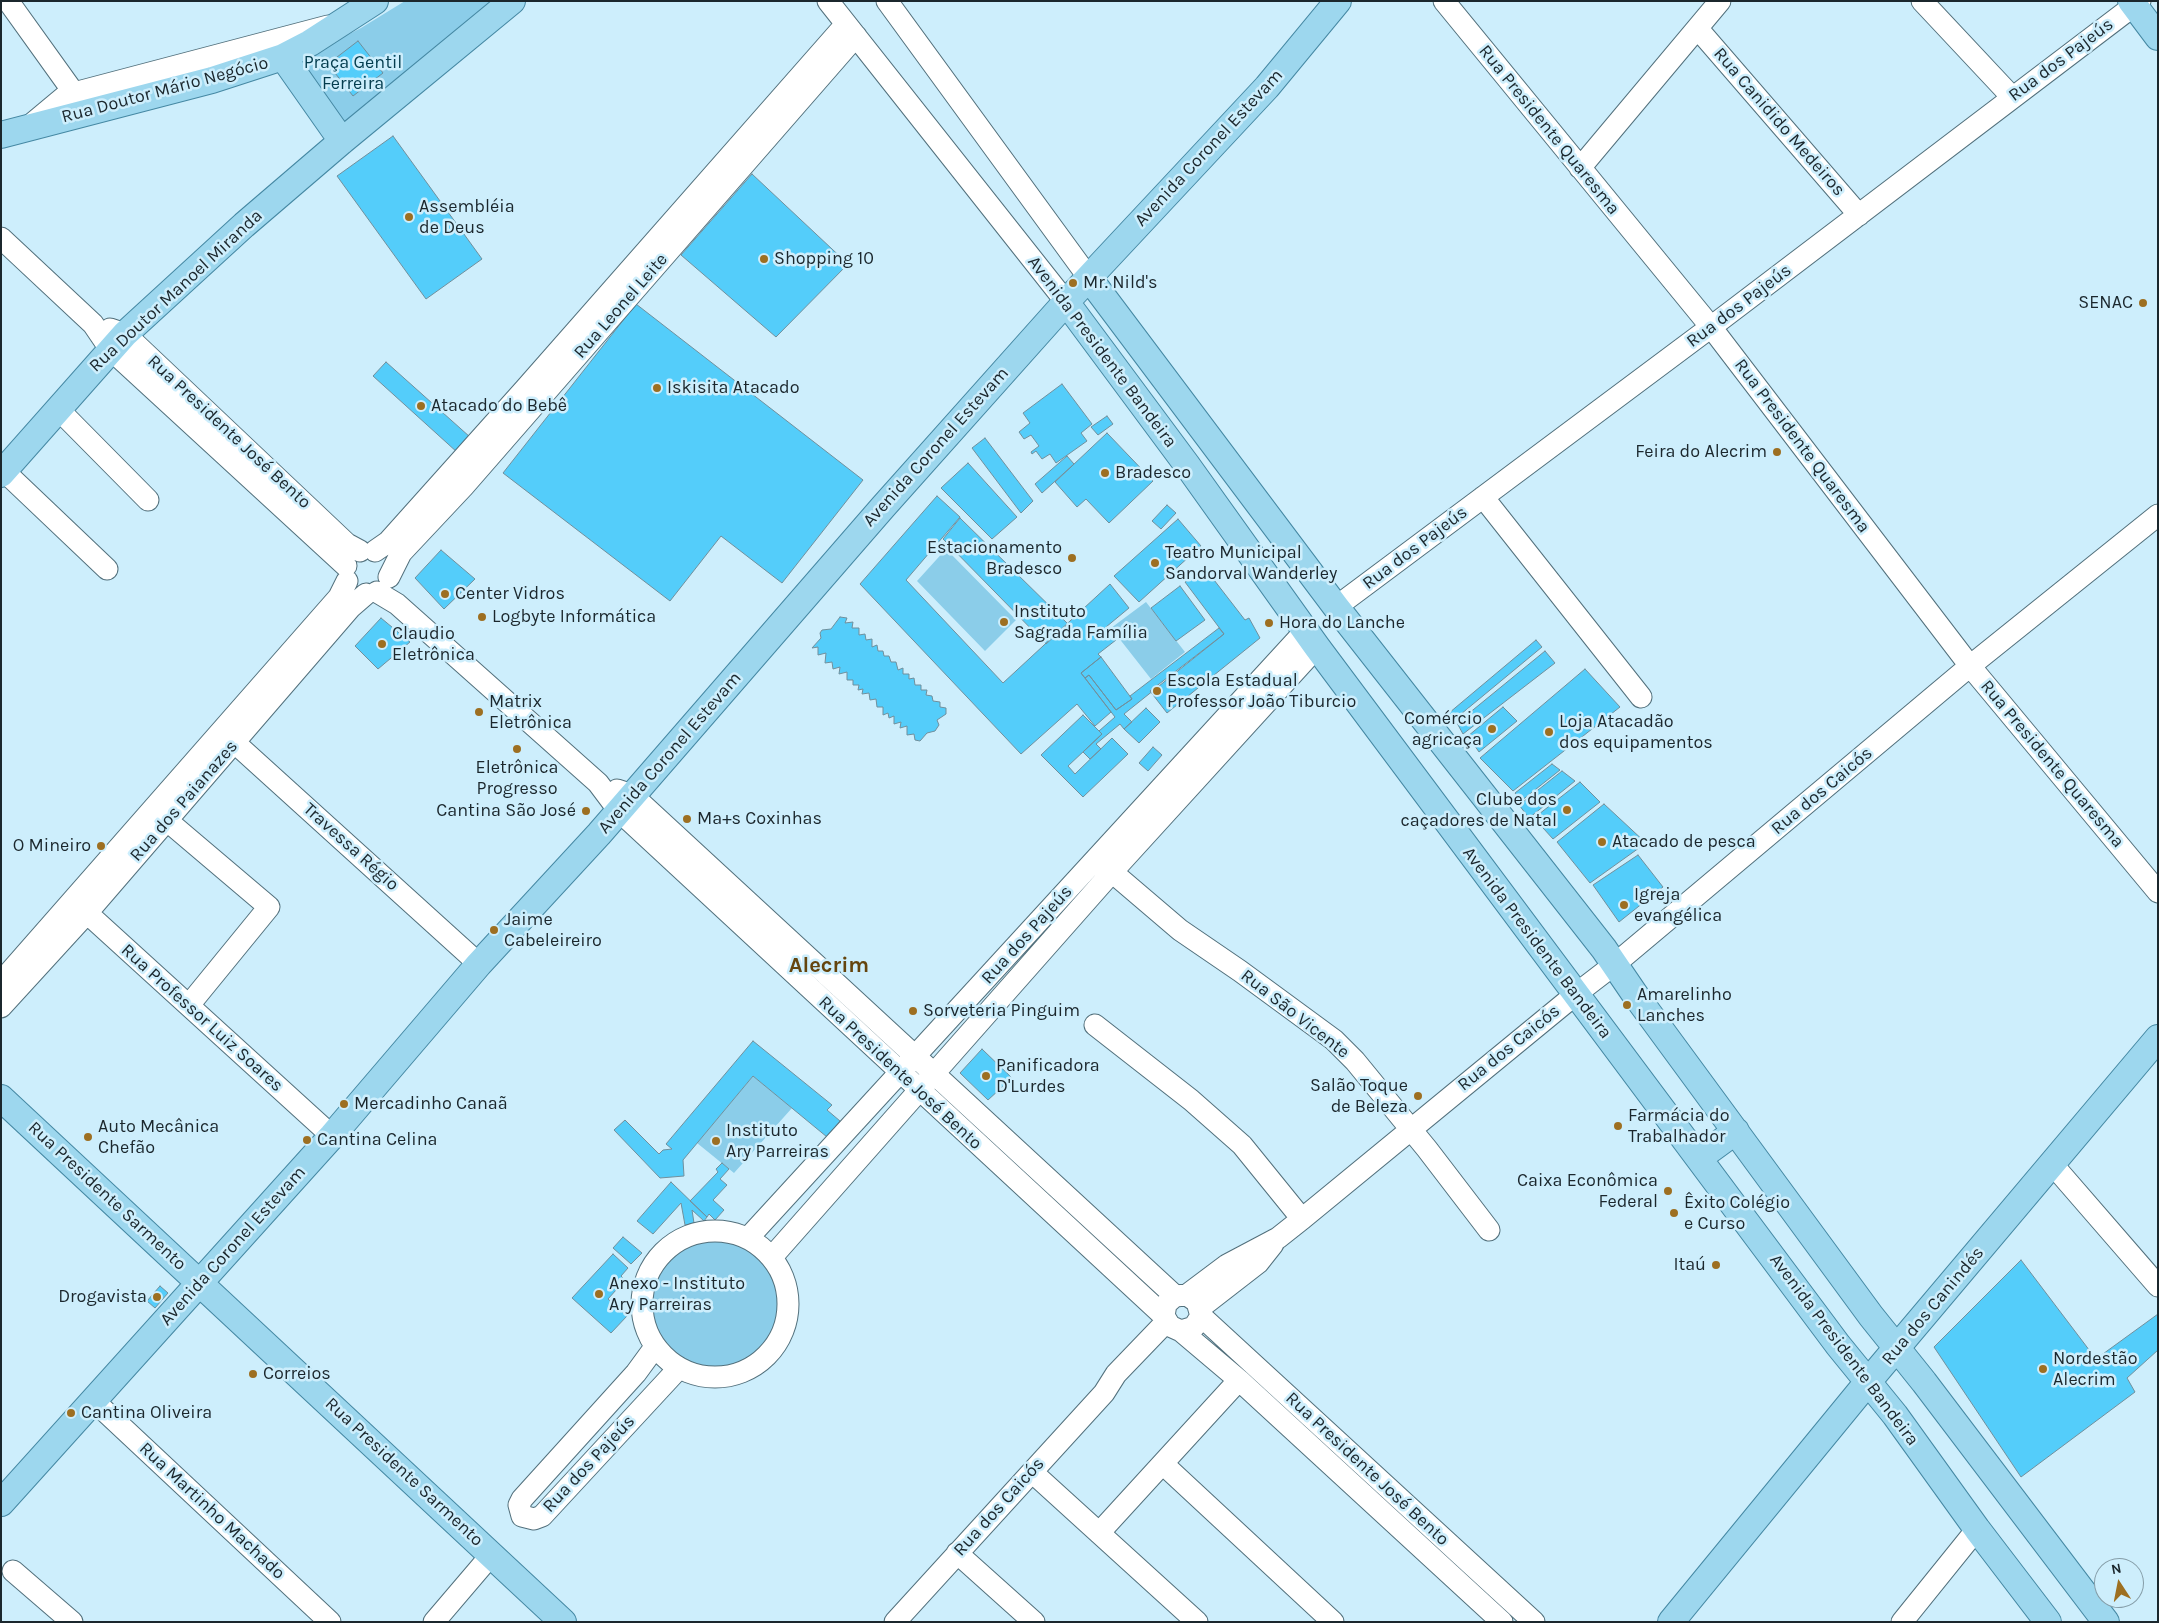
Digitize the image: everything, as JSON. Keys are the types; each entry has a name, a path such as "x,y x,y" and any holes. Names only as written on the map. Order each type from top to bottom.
{"main road":[{"name":"Rua Doutor Mário Negócio","path":"1,135 221,78 283,57 344,13 375,1"},
{"path":"283,57 342,141 512,1"},
{"name":"Avenida Coronel Estevam","path":"1,1503 332,1136 479,964 723,693 883,507 1066,302 1267,87 1338,1"},
{"path":"2135,3 2158,37"},
{"name":"Rua Doutor Manoel Miranda","path":"2,472 118,341 244,226 342,141"},
{"name":"Avenida Presidente Bandeira","path":"1089,278 1336,608 1615,964 1636,996 1897,1348 2106,1622"},
{"name":"Avenida Presidente Bandeira","path":"1066,302 1188,465 1311,639 1867,1383 1895,1415 1977,1529 2048,1622"},
{"name":"Rua dos Canindés","path":"1672,1622 1867,1383 2053,1165 2158,1038"},
{"name":"Rua Presidente Sarmento","path":"1,1098 563,1622"},
{"path":"1699,1158 1736,1131"}],"street":[{"path":"8,1 74,93"},
{"name":"Avenida Presidente Bandeira","path":"828,1 1066,302"},
{"name":"Avenida Presidente Bandeira","path":"887,1 1089,278"},
{"name":"Rua Presidente Quaresma","path":"1444,1 1711,327 1970,666 2158,892"},
{"path":"1580,168 1720,1"},
{"path":"1922,1 2012,98"},
{"name":"Rua dos Pajeús","path":"1336,608 1859,215 2135,3"},
{"path":"28,127 64,97 74,93 344,13"},
{"name":"Rua Canidido Medeiros","path":"1698,29 1859,215"},
{"name":"Rua Leonel Leite","path":"367,551 388,542 532,395 851,30"},
{"name":"Rua Presidente José Bento","path":"1,238 93,324 118,341 347,544 367,551"},
{"name":"Rua Presidente José Bento","path":"118,341 346,574"},
{"name":"Rua Leonel Leite","path":"380,587 400,553 463,486 532,395"},
{"path":"58,409 148,500"},
{"path":"2,472 107,569"},
{"path":"1483,496 1641,697"},
{"name":"Rua dos Caicós","path":"895,1622 1104,1393 1121,1368 1171,1325 1194,1327 1191,1304 1258,1263 1278,1238 1615,964 1970,666 2158,515"},
{"path":"367,551 386,559 389,568 380,587 355,590 346,574 351,557 367,551"},
{"name":"Rua dos Paianazes","path":"1,1007 80,907 228,736 339,598 346,574"},
{"name":"Rua Presidente José Bento","path":"380,587 598,783 625,803 758,927 918,1090 1171,1325 1238,1380 1502,1622"},
{"name":"Rua dos Paianazes","path":"228,736 350,607 380,587"},
{"name":"Rua dos Pajeús","path":"772,1257 1112,872 1311,639"},
{"name":"Rua dos Pajeús","path":"748,1238 899,1072 1311,639"},
{"name":"Travessa Régio","path":"228,736 479,964"},
{"path":"160,814 269,907 188,1005"},
{"name":"Rua São Vicente","path":"1112,872 1180,930 1240,971 1334,1040 1355,1061 1489,1230"},
{"name":"Rua dos Paianazes","path":"1,982 80,907"},
{"name":"Rua Professor Luiz Soares","path":"80,907 332,1136"},
{"name":"Rua Presidente José Bento","path":"758,927 934,1074 1046,1177 1191,1304 1416,1514 1519,1617"},
{"path":"1095,1025 1191,1100 1242,1145 1302,1219"},
{"path":"2053,1165 2158,1286"},
{"path":"1031,1194 1046,1177"},
{"path":"707,1230 733,1232 748,1238 765,1249 772,1257 784,1279 789,1304 784,1329 771,1351 756,1364 718,1377 698,1375 679,1368 666,1359 655,1347 643,1324 641,1298 647,1274 661,1252 682,1237 707,1230"},
{"path":"1171,1325 1166,1304 1191,1304"},
{"name":"Rua dos Pajeús","path":"655,1347 636,1373 522,1498 519,1505 522,1516 534,1519 542,1516 679,1368"},
{"path":"636,1373 658,1389"},
{"path":"1100,1533 1238,1380"},
{"name":"Rua Martinho Machado","path":"94,1401 330,1622"},
{"path":"1296,1433 1311,1417"},
{"path":"571,1445 591,1464"},
{"path":"1163,1464 1333,1622"},
{"path":"1032,1472 1197,1622"},
{"path":"1402,1530 1416,1514"},
{"path":"1902,1622 1977,1529"},
{"path":"957,1553 1034,1622"},
{"path":"434,1622 492,1554"},
{"path":"13,1571 72,1622"}],"green space":[{"name":"Praça Gentil Ferreira","path":"405,1 503,1 343,130 297,60 361,28"},
{"path":"946,549 1016,620 985,651 917,581"},
{"path":"1146,602 1185,652 1151,679 1111,628"},
{"path":"753,1076 792,1108 734,1173 697,1143"},
{"path":"716,1235 743,1241 755,1247 765,1256 774,1266 780,1278 786,1305 780,1332 774,1344 765,1354 755,1363 743,1369 716,1375 689,1369 677,1363 667,1354 658,1344 652,1332 646,1305 652,1278 658,1266 667,1256 677,1247 689,1241"}],"building":[{"path":"358,41 383,73 353,96 328,64"},
{"name":"Assembléia de Deus","path":"393,136 482,259 426,299 337,176"},
{"name":"Shopping 10","path":"752,174 848,264 776,337 681,255"},
{"name":"Iskisita Atacado","path":"636,304 863,480 782,583 721,536 670,601 503,473"},
{"name":"Atacado do Bebê","path":"386,362 470,437 458,453 373,376"},
{"path":"1062,384 1092,424 1081,433 1087,441 1056,463 1050,454 1042,459 1036,451 1032,454 1031,452 1039,446 1031,435 1024,439 1019,432 1030,423 1023,413"},
{"path":"1107,416 1113,424 1098,435 1091,427"},
{"name":"Bradesco","path":"1107,433 1153,481 1109,523 1086,499 1077,507 1055,482"},
{"path":"985,438 1033,501 1021,513 972,448"},
{"path":"1067,456 1074,464 1042,493 1035,484"},
{"path":"968,463 1017,517 992,539 941,488"},
{"path":"937,496 960,517 906,580 1003,683 1110,584 1129,608 1106,627 1116,640 1098,654 1101,657 1081,673 1111,712 1095,726 1077,704 1021,754 860,584"},
{"path":"1167,505 1176,513 1161,529 1152,521"},
{"path":"960,518 1068,624 1046,644 943,539"},
{"name":"Teatro Municipal Sandorval Wanderley","path":"1178,519 1201,546 1139,602 1114,576"},
{"name":"Center Vidros","path":"441,550 475,579 444,609 415,578"},
{"path":"1204,567 1245,620 1249,618 1260,638 1167,713 1150,691 1224,634 1185,582"},
{"path":"1180,586 1205,620 1176,641 1151,608"},
{"path":"840,617 847,618 845,623 853,622 852,628 859,628 859,635 865,634 866,640 872,639 872,647 877,645 878,651 883,651 884,656 889,656 891,662 896,662 898,670 903,668 903,674 909,674 909,679 914,678 915,685 921,685 921,690 927,690 926,695 932,696 933,701 940,702 940,707 946,708 946,714 937,720 939,725 935,731 927,733 920,741 915,740 914,734 907,735 907,726 900,728 901,722 894,724 894,716 889,718 888,713 883,715 883,707 877,707 876,699 870,700 869,693 862,694 863,689 858,690 859,685 853,685 853,680 847,680 847,672 839,674 840,667 833,669 832,662 825,663 826,653 818,655 818,647 812,648 821,638 820,633 822,630 831,629"},
{"name":"Claudio Eletrônica","path":"381,618 410,642 378,669 355,646"},
{"path":"1219,628 1224,634 1124,714 1132,722 1124,729 1120,724 1096,744 1101,749 1090,759 1083,752 1102,734 1099,731 1115,717 1085,678 1089,675 1116,710 1132,699 1130,696"},
{"path":"1536,640 1542,647 1455,719 1449,713"},
{"path":"1545,651 1555,663 1463,734 1457,723"},
{"path":"1101,657 1132,699 1116,710 1089,675 1085,678 1081,673"},
{"name":"Loja Atacadão dos equipamentos","path":"1585,669 1620,707 1513,791 1480,758"},
{"name":"Comércio agricaça","path":"1503,707 1517,721 1479,752 1468,736"},
{"path":"1146,708 1160,722 1139,743 1124,729"},
{"path":"1083,715 1102,734 1068,766 1075,774 1112,738 1128,754 1083,797 1041,755"},
{"path":"1153,747 1162,755 1148,771 1139,763"},
{"path":"1552,764 1560,770 1521,801 1515,793"},
{"path":"1562,771 1575,781 1529,818 1519,805"},
{"name":"Clube dos caçadores de Natal","path":"1580,782 1600,802 1553,839 1534,818"},
{"name":"Atacado de pesca","path":"1604,804 1646,843 1590,883 1557,842"},
{"name":"Igreja evangélica","path":"1638,855 1663,887 1619,922 1593,885"},
{"path":"753,1041 832,1105 827,1110 840,1121 827,1137 753,1076 683,1160 684,1176 660,1178 614,1130 625,1120 659,1154 663,1150 672,1149 666,1144"},
{"name":"Panificadora D'Lurdes","path":"982,1049 1012,1078 988,1100 960,1073"},
{"path":"722,1163 729,1169 720,1179 727,1185 713,1200 724,1210 715,1220 709,1214 707,1217 690,1201 718,1172 716,1169"},
{"path":"671,1182 707,1217 704,1221 692,1210 694,1223 685,1225 681,1203 653,1234 637,1221"},
{"path":"623,1237 642,1253 631,1264 613,1248"},
{"name":"Anexo - Instituto Ary Parreiras","path":"613,1254 628,1268 621,1276 625,1280 608,1299 627,1316 611,1333 572,1298"},
{"name":"Nordestão Alecrim","path":"2021,1260 2096,1359 2158,1314 2158,1350 2127,1378 2135,1392 2021,1477 1934,1347"},
{"name":"Drogavista","path":"160,1286 168,1293 155,1308 147,1301"}],"place":[{"name":"Assembléia de Deus","path":"409,217"},
{"name":"Shopping 10","path":"764,259"},
{"name":"Mr. Nild's","path":"1073,283"},
{"name":"SENAC","path":"2143,303"},
{"name":"Iskisita Atacado","path":"657,388"},
{"name":"Atacado do Bebê","path":"421,406"},
{"name":"Feira do Alecrim","path":"1777,452"},
{"name":"Bradesco","path":"1105,473"},
{"name":"Estacionamento Bradesco","path":"1072,558"},
{"name":"Teatro Municipal Sandorval Wanderley","path":"1155,563"},
{"name":"Center Vidros","path":"445,594"},
{"name":"Logbyte Informática","path":"482,617"},
{"name":"Instituto Sagrada Família","path":"1004,622"},
{"name":"Hora do Lanche","path":"1269,623"},
{"name":"Claudio Eletrônica","path":"382,644"},
{"name":"Escola Estadual Professor João Tiburcio","path":"1157,691"},
{"name":"Matrix Eletrônica","path":"479,712"},
{"name":"Comércio agricaça","path":"1492,729"},
{"name":"Loja Atacadão dos equipamentos","path":"1549,732"},
{"name":"Eletrônica Progresso","path":"517,749"},
{"name":"Clube dos caçadores de Natal","path":"1567,810"},
{"name":"Cantina São José","path":"586,811"},
{"name":"Ma+s Coxinhas","path":"687,819"},
{"name":"Atacado de pesca","path":"1602,842"},
{"name":"O Mineiro","path":"101,846"},
{"name":"Igreja evangélica","path":"1624,905"},
{"name":"Jaime Cabeleireiro","path":"494,930"},
{"name":"Amarelinho Lanches","path":"1627,1005"},
{"name":"Sorveteria Pinguim","path":"913,1011"},
{"name":"Panificadora D'Lurdes","path":"986,1076"},
{"name":"Salão Toque de Beleza","path":"1418,1096"},
{"name":"Mercadinho Canaã","path":"344,1104"},
{"name":"Farmácia do Trabalhador","path":"1618,1126"},
{"name":"Auto Mecânica Chefão","path":"88,1137"},
{"name":"Cantina Celina","path":"307,1140"},
{"name":"Instituto Ary Parreiras","path":"716,1141"},
{"name":"Caixa Econômica Federal","path":"1668,1191"},
{"name":"Êxito Colégio e Curso","path":"1674,1213"},
{"name":"Itaú","path":"1716,1265"},
{"name":"Anexo - Instituto Ary Parreiras","path":"599,1294"},
{"name":"Drogavista","path":"157,1297"},
{"name":"Nordestão Alecrim","path":"2043,1369"},
{"name":"Correios","path":"253,1374"},
{"name":"Cantina Oliveira","path":"71,1413"}],"district":[{"name":"Alecrim","path":"829,966"}]}
